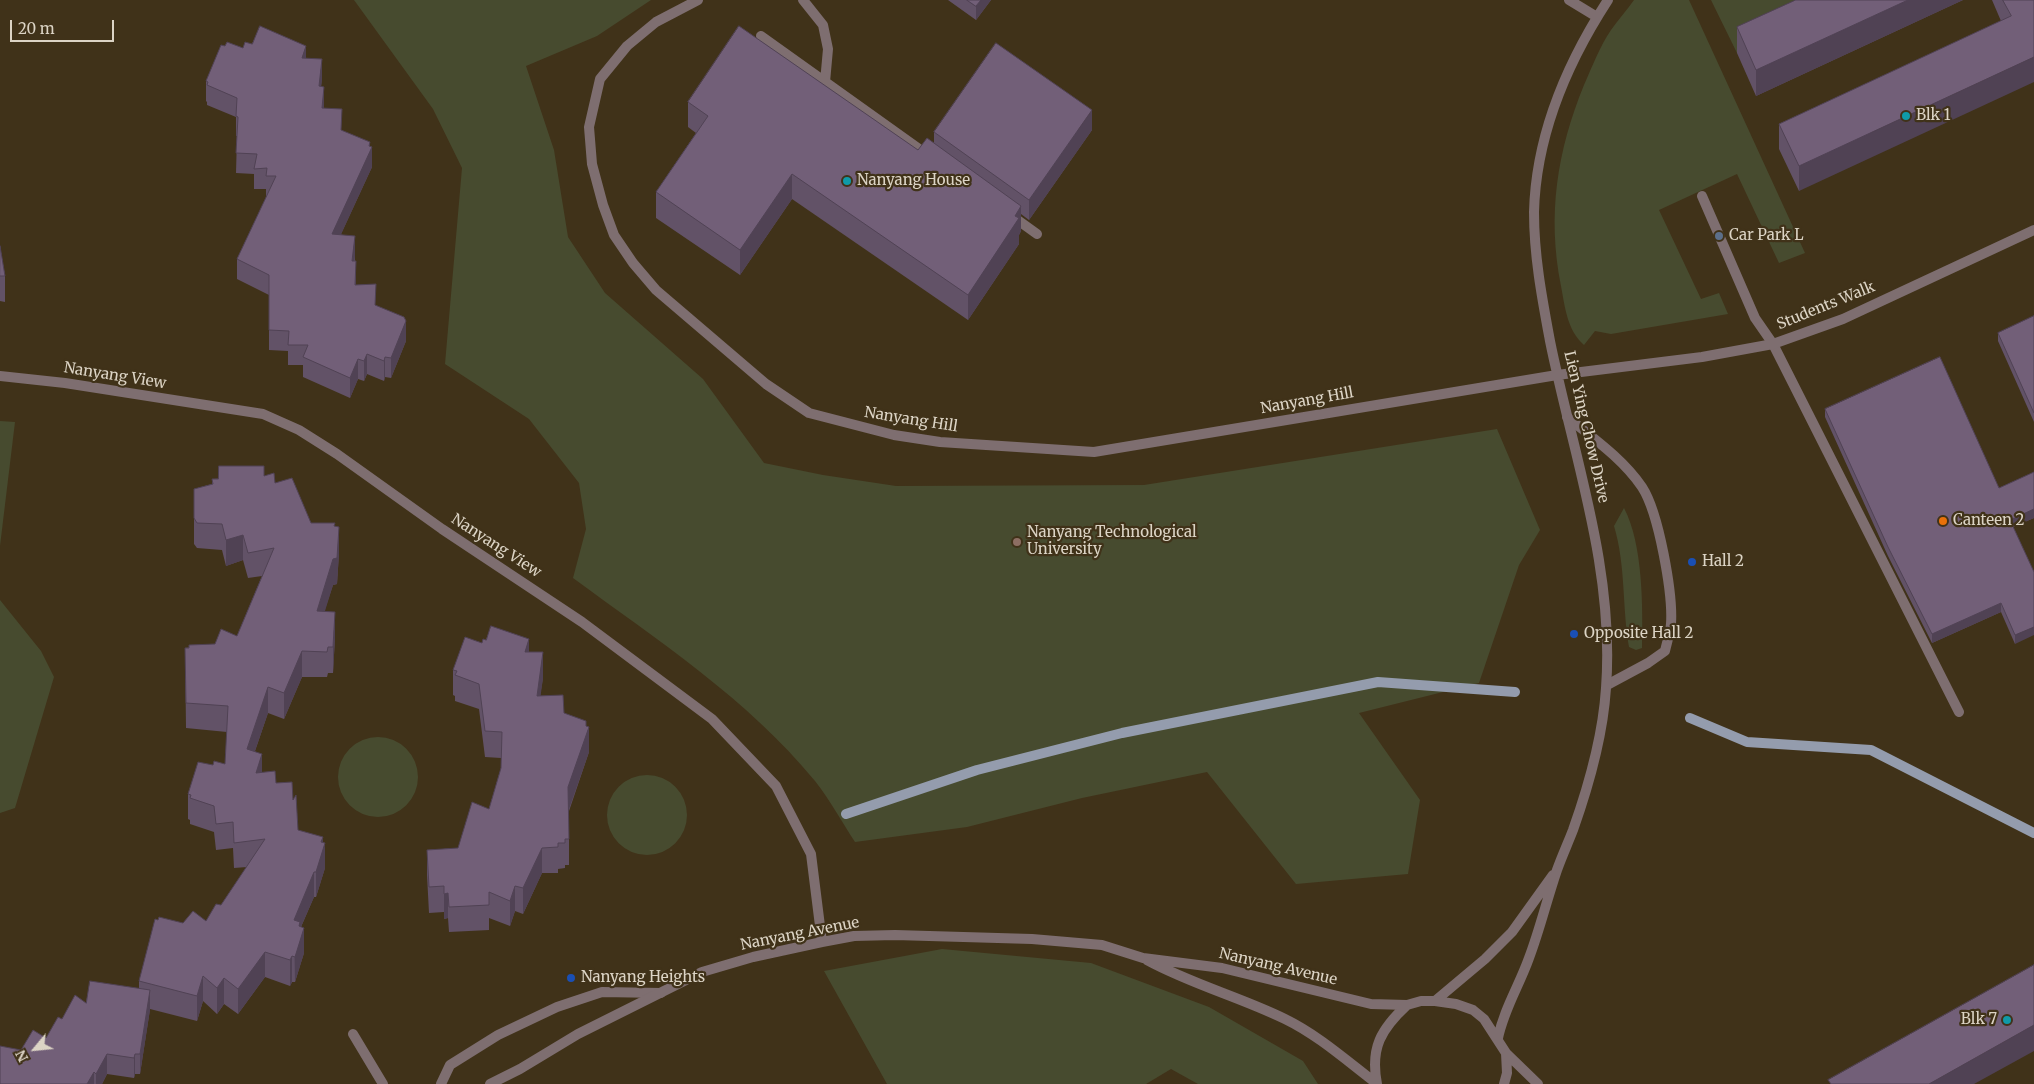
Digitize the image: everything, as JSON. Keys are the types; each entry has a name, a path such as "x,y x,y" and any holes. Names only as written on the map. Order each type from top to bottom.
{"street":[{"name":"Nanyang Hill","path":"698,0 656,22 627,46 600,79 589,127 592,164 602,205 614,235 632,263 656,290 766,384 810,413 894,435 940,442 1094,452 1557,375"},
{"path":"803,0 823,26 828,48 825,82"},
{"path":"1569,0 1598,17"},
{"name":"Lien Ying Chow Drive","path":"1498,1038 1502,1015 1526,966 1542,924 1557,870 1585,795 1597,745 1607,685 1604,588 1590,510 1557,375 1537,274 1534,210 1541,157 1556,100 1565,75 1608,0"},
{"path":"761,36 941,164"},
{"path":"1702,196 1755,318 1773,344 1959,712"},
{"path":"1005,211 1037,234"},
{"name":"Students Walk","path":"1557,375 1702,357 1773,344 1843,319 2034,230"},
{"name":"Nanyang View","path":"0,376 64,383 263,414 299,430 337,454 442,529 582,622 712,719 776,786 811,854 822,942"},
{"path":"1567,417 1609,451 1643,488 1657,519 1668,591 1671,625 1665,650 1648,663 1607,685"},
{"name":"Lien Ying Chow Drive","path":"1435,1001 1485,959 1512,932 1557,870"},
{"name":"Nanyang Avenue","path":"490,1084 520,1069 578,1034 702,972 754,957 822,942 854,936 895,935 1032,939 1102,945 1143,958 1222,968 1372,1004 1407,1005 1421,1001 1456,1004 1473,1010 1484,1019 1506,1053 1538,1084"},
{"name":"Nanyang Avenue","path":"1143,958 1175,975 1285,1019 1311,1034 1377,1083"},
{"path":"441,1084 450,1065 498,1035 558,1006 602,992 661,993"},
{"name":"Nanyang Avenue","path":"1377,1083 1376,1052 1381,1034 1389,1022 1407,1005"},
{"path":"353,1034 382,1084"},
{"name":"Nanyang Avenue","path":"1504,1084 1507,1073 1506,1053"}],"green space":[{"path":"354,0 651,0 597,36 526,66 554,150 568,237 605,293 703,379 764,463 823,475 896,486 1144,485 1497,429 1540,530 1519,565 1479,683 1359,713 1420,800 1408,874 1296,884 1207,772 1082,798 967,827 855,842 815,781 761,723 669,648 573,578 586,529 579,483 529,419 445,364 462,168 433,109"},
{"path":"1634,0 1689,0 1805,253 1779,263 1737,174 1659,210 1701,299 1719,293 1728,314 1611,334 1595,331 1584,345 1570,325 1561,286 1555,234 1557,184 1567,134 1584,85 1607,36"},
{"path":"1711,0 1850,0 1737,53"},
{"path":"0,421 15,422 0,546"},
{"path":"1624,508 1635,539 1640,576 1642,648 1636,650 1629,647 1622,571 1614,526"},
{"path":"0,600 41,651 54,677 15,808 0,813"},
{"path":"378,737 393,740 406,749 415,762 418,777 415,792 406,805 393,814 378,817 363,814 350,805 341,792 338,777 341,762 350,749 363,740"},
{"path":"647,775 662,778 675,787 684,800 687,815 684,830 675,843 662,852 647,855 632,852 619,843 610,830 607,815 610,800 619,787 632,778"},
{"path":"942,949 1091,963 1209,1007 1303,1061 1318,1084 1198,1084 1171,1069 1146,1084 887,1084 824,971"}],"building":[{"path":"967,0 981,0 976,6"},
{"path":"1796,0 1908,0 1756,70 1737,27"},
{"path":"2003,0 2034,0 2034,57 1799,166 1779,124 2011,16"},
{"path":"260,26 306,46 302,58 322,59 319,86 324,87 322,108 342,109 341,130 370,142 369,146 372,147 332,234 355,236 352,261 356,261 355,285 376,284 375,305 404,317 406,321 391,358 385,357 384,361 367,354 364,361 358,359 350,378 303,357 308,345 288,345 289,331 269,330 269,275 237,259 276,176 266,176 267,168 254,169 257,154 236,153 237,98 207,85 208,82 206,81 221,45 225,46 227,42 243,48 245,42 252,44"},
{"name":"Nanyang House","path":"739,26 918,150 927,138 1021,206 1015,216 1019,218 968,295 792,174 740,250 656,192 708,116 688,102"},
{"path":"996,43 1092,110 1029,200 934,132"},
{"path":"0,246 5,276 0,276"},
{"path":"2034,316 2034,413 1998,333"},
{"path":"1940,357 1999,488 2034,472 2034,509 2010,520 2034,572 2034,627 2015,635 2001,603 1932,634 1888,547 1825,409"},
{"path":"219,466 264,466 264,476 274,473 275,483 292,478 311,523 335,523 334,526 339,527 337,558 333,559 317,611 335,612 333,647 328,647 327,652 302,651 284,693 268,687 247,749 262,754 256,773 275,771 276,783 292,782 293,800 296,795 298,830 323,837 321,842 325,843 316,872 314,872 294,920 300,922 299,926 304,928 295,957 292,956 290,960 265,952 238,989 224,978 217,988 203,976 197,996 139,981 155,919 158,920 159,917 183,923 193,911 206,921 216,904 221,905 265,839 234,843 233,822 216,824 214,806 190,798 191,795 188,794 198,762 213,765 214,761 225,764 228,706 186,703 185,648 189,648 189,645 215,644 221,629 237,636 274,548 248,553 243,535 226,540 222,524 197,523 194,518 194,489 213,484 212,479 218,479"},
{"path":"491,626 529,639 525,652 543,652 537,696 563,695 564,713 586,721 586,726 589,727 568,787 569,839 565,839 565,843 558,843 558,847 542,848 523,888 515,886 510,901 489,892 489,905 449,907 448,893 444,894 444,886 429,887 427,850 458,848 472,802 489,809 501,768 502,732 485,731 479,684 455,675 457,671 453,670 465,637 482,643 483,639 486,640"},
{"path":"2034,965 2034,1025 1929,1084 1831,1084 1828,1080"},
{"path":"90,981 150,990 140,1054 135,1054 134,1058 107,1054 96,1074 94,1072 87,1084 0,1084 0,1046 21,1050 33,1030 46,1038 58,1017 62,1019 75,995 86,1003"}],"waterway":[{"path":"846,814 977,770 1122,733 1378,682 1515,692"},
{"path":"1690,718 1747,742 1871,750 2034,833"}],"place":[{"name":"Blk 1","path":"1906,116"},
{"name":"Nanyang House","path":"847,181"},
{"name":"Car Park L","path":"1719,236"},
{"name":"Canteen 2","path":"1943,521"},
{"name":"Nanyang Technological University","path":"1017,542"},
{"name":"Hall 2","path":"1692,562"},
{"name":"Opposite Hall 2","path":"1574,634"},
{"name":"Nanyang Heights","path":"571,978"},
{"name":"Blk 7","path":"2007,1020"}]}
